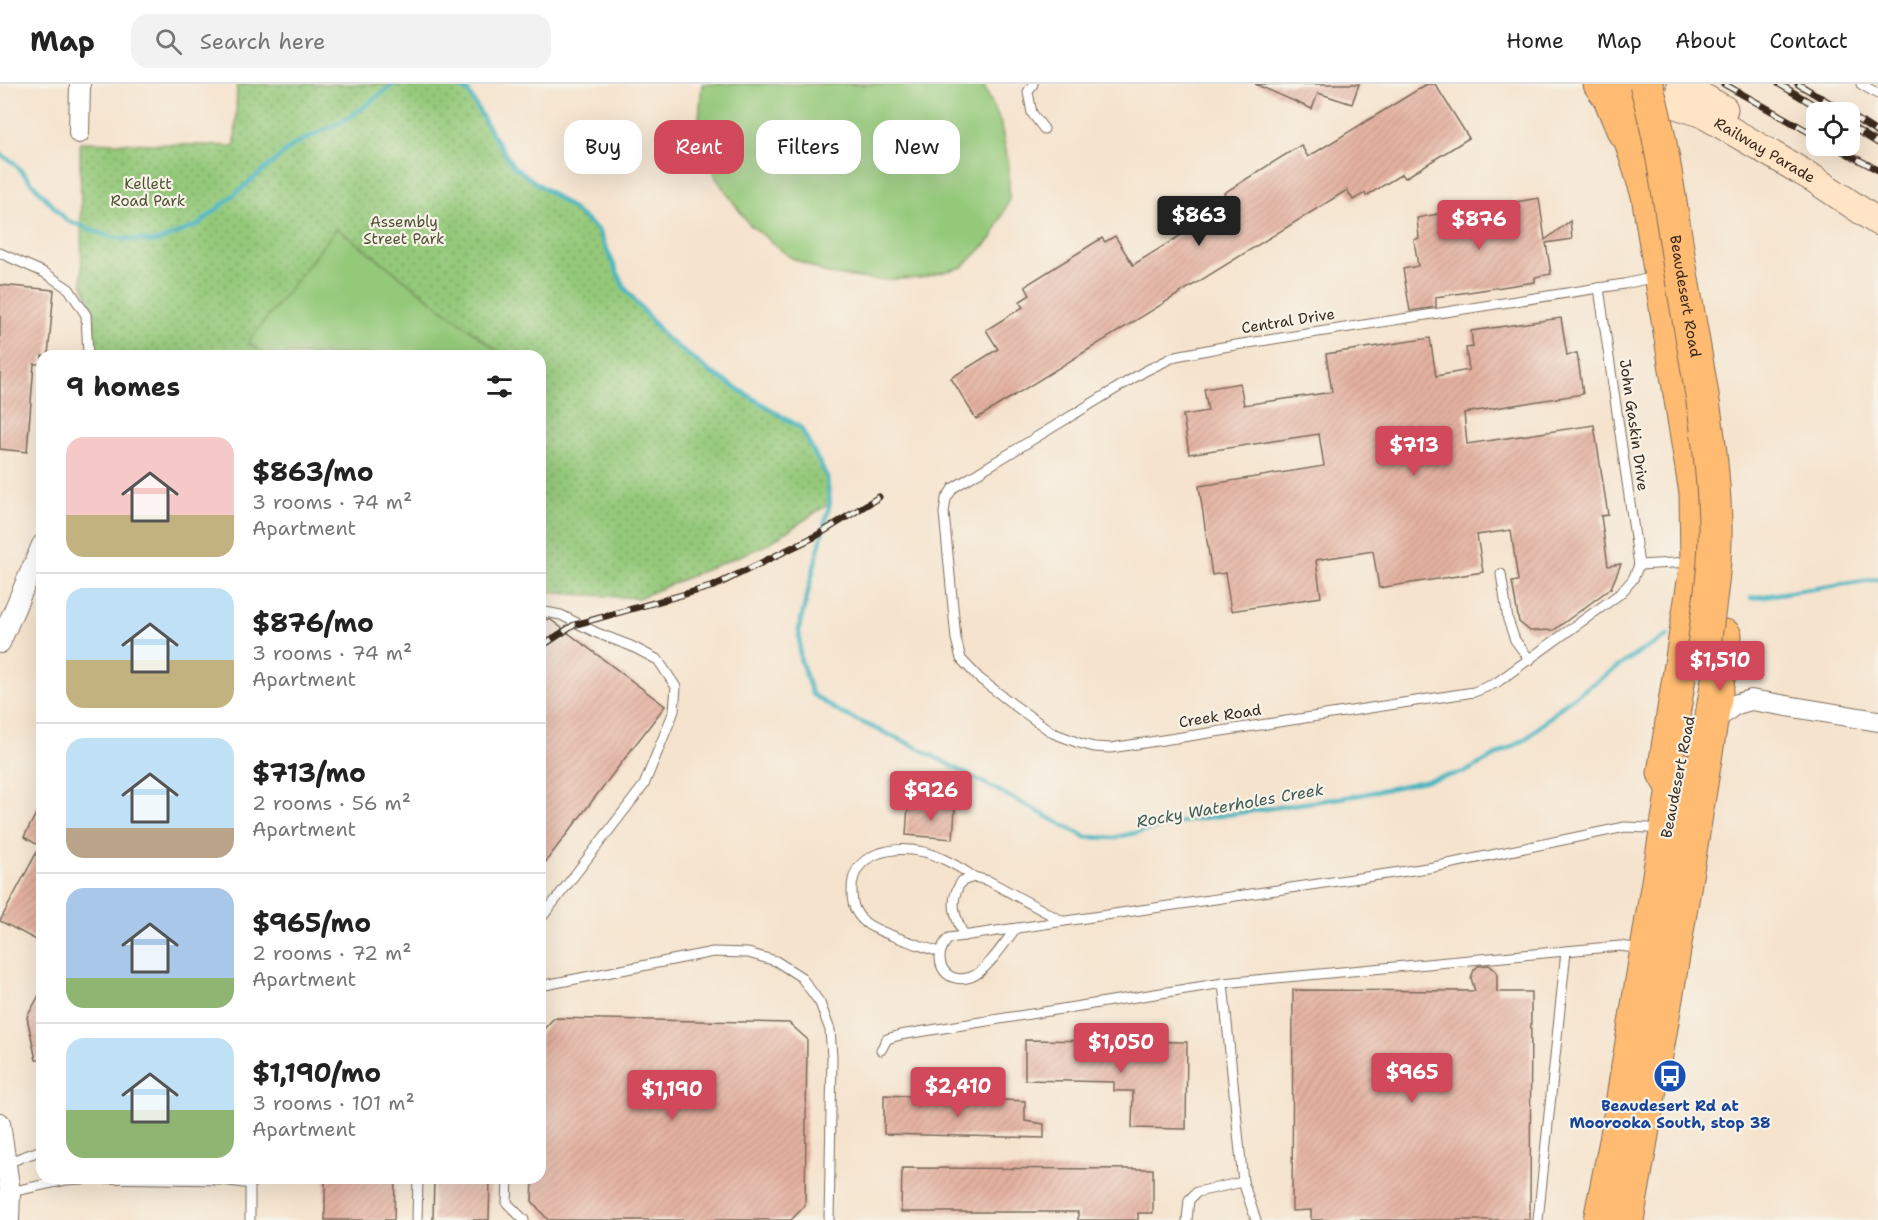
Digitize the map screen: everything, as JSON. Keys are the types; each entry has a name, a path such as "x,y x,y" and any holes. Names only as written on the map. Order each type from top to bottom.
{"highway":[{"path":"1633,86 1626,113 1630,141 1648,195 1696,493 1697,562 1664,773 1673,789"},
{"path":"1633,86 1643,120 1668,264 1668,268 1661,276"},
{"name":"Beaudesert Road","path":"1627,1220 1711,723 1717,644 1732,559 1733,511 1725,426 1684,170 1633,86"},
{"name":"Beaudesert Road","path":"1600,1220 1616,1141 1673,789 1717,644"}],"street":[{"path":"80,84 80,133"},
{"name":"Railway Parade","path":"1680,84 1878,200"},
{"name":"Railway Parade","path":"1633,86 1701,113 1728,127 1814,179 1878,222"},
{"path":"0,643 36,574"},
{"path":"1717,644 1731,671 1733,684 1751,700"},
{"path":"1711,723 1734,705 1751,700 1878,721"},
{"path":"0,1123 10,1192 9,1220"}],"lane":[{"path":"1032,84 1028,92 1032,113 1044,129"},
{"path":"1861,84 1878,94"},
{"path":"0,253 45,273 69,289 86,315 87,350"},
{"name":"Central Drive","path":"952,488 1145,371 1176,356 1661,276"},
{"name":"John Gaskin Drive","path":"1599,288 1639,565"},
{"name":"Creek Road","path":"952,488 946,499 944,513 956,639 962,659 979,678 1053,733 1094,747 1111,748 1474,692 1496,683 1621,593 1639,565"},
{"path":"1639,565 1697,562"},
{"path":"1501,574 1508,620 1515,640 1530,660"},
{"path":"546,612 561,615 597,633 632,646 657,660 676,687 674,711 644,785 546,912"},
{"path":"1016,928 984,968 973,977 951,976 942,969 938,956 942,945 949,938 1062,921 1434,867 1625,827 1649,828 1666,835"},
{"path":"939,952 868,925 855,913 852,884 855,870 864,861 877,852 895,849 924,852 953,863 974,877 989,881 1062,921"},
{"path":"964,936 954,914 953,898 962,881 974,877"},
{"path":"880,1050 887,1039 900,1035 1223,983 1620,946 1648,950"},
{"path":"1538,1220 1566,951"},
{"path":"546,985 713,952 748,953 776,961 801,977 820,1003 830,1030 832,1057 829,1220"},
{"path":"1223,983 1243,1182 1256,1220"},
{"path":"6,1163 36,1152"},
{"path":"1187,1220 1189,1200 1197,1192 1243,1182"},
{"path":"10,1192 47,1184"},
{"path":"250,1220 251,1184"},
{"path":"417,1220 418,1184"},
{"path":"508,1184 507,1203 524,1220"}],"green space":[{"name":"Assembly Street Park","path":"237,84 451,84 468,91 514,167 569,206 598,230 624,287 665,337 709,371 801,428 827,477 830,503 768,544 638,598 546,592 546,350 94,350 94,311 82,283 80,142 235,146"},
{"path":"702,84 983,84 1000,121 1009,165 1009,200 992,238 963,267 920,278 877,280 828,274 790,257 748,223 716,178 714,174 744,174 744,120 699,120"},
{"path":"337,228 496,350 259,350 248,342"}],"building":[{"path":"1255,84 1359,84 1352,104 1318,93 1312,109"},
{"path":"1427,84 1435,84 1469,138 1405,178 1402,174 1366,196 1365,193 1353,200 1347,190 976,419 951,378 998,349 986,330 1023,307 1019,302 1030,295 1025,286 1102,238 1105,242 1115,236 1133,265 1231,204 1224,193 1301,145 1308,157"},
{"path":"1539,198 1545,240 1570,221 1572,239 1546,243 1551,274 1535,277 1535,282 1436,297 1436,307 1410,311 1403,269 1418,266 1414,240 1419,238 1417,218"},
{"path":"0,285 54,290 49,350 36,350 27,452 0,449"},
{"path":"1561,318 1567,355 1577,353 1583,394 1464,413 1467,444 1594,425 1608,515 1601,516 1608,566 1621,564 1611,588 1554,630 1530,631 1519,622 1512,582 1518,581 1511,530 1477,535 1483,572 1379,588 1373,551 1316,560 1321,597 1231,611 1225,573 1212,575 1199,486 1324,466 1319,434 1189,454 1183,415 1208,411 1204,389 1240,383 1244,405 1332,392 1326,354 1430,338 1436,376 1469,370 1466,348 1473,347 1471,331"},
{"path":"546,619 551,620 665,706 546,861"},
{"path":"908,806 955,809 953,839 906,835"},
{"path":"36,814 36,844 24,837"},
{"path":"36,854 36,940 0,921"},
{"path":"1489,965 1496,971 1497,992 1531,992 1530,1220 1311,1220 1311,1210 1292,1211 1293,990 1475,991 1471,978 1474,970 1478,966"},
{"path":"36,1001 36,1060 27,1017"},
{"path":"554,1018 789,1023 807,1039 805,1206 791,1220 548,1220 532,1201 533,1184 546,1184 546,1027"},
{"path":"1025,1040 1187,1042 1186,1129 1132,1128 1133,1091 1114,1091 1114,1082 1025,1080"},
{"path":"884,1095 1025,1101 1025,1121 1044,1124 1044,1138 884,1134"},
{"path":"902,1168 1153,1169 1153,1213 1138,1213 1138,1220 1078,1220 1078,1212 901,1212"},
{"path":"325,1184 395,1184 394,1220 325,1220"},
{"path":"434,1184 490,1184 489,1220 433,1220"}],"waterway":[{"name":"Rocky Waterholes Creek","path":"0,154 13,162 66,220 110,237 156,242 198,225 295,144 349,118 394,84"},
{"name":"Rocky Waterholes Creek","path":"451,84 468,91 514,167 569,206 598,230 624,287 665,337 709,371 801,428 827,477 830,503 799,628 800,658 812,694 839,712 914,746 1086,837 1113,838 1191,820 1360,795 1465,772 1526,739 1565,703 1638,653 1668,636"},
{"path":"1751,598 1878,579"}],"railway":[{"path":"1724,84 1806,130"},
{"path":"1779,84 1809,102"},
{"path":"1798,84 1828,102"},
{"path":"1860,121 1878,133"},
{"path":"1860,132 1878,143"},
{"path":"1852,156 1878,170"},
{"path":"546,643 574,625 714,586 816,536 879,497"}],"place":[{"name":"Beaudesert Rd at Moorooka South, stop 38","path":"1670,1076"}],"park label":[{"name":"Kellett Road Park","path":"148,192"}]}
